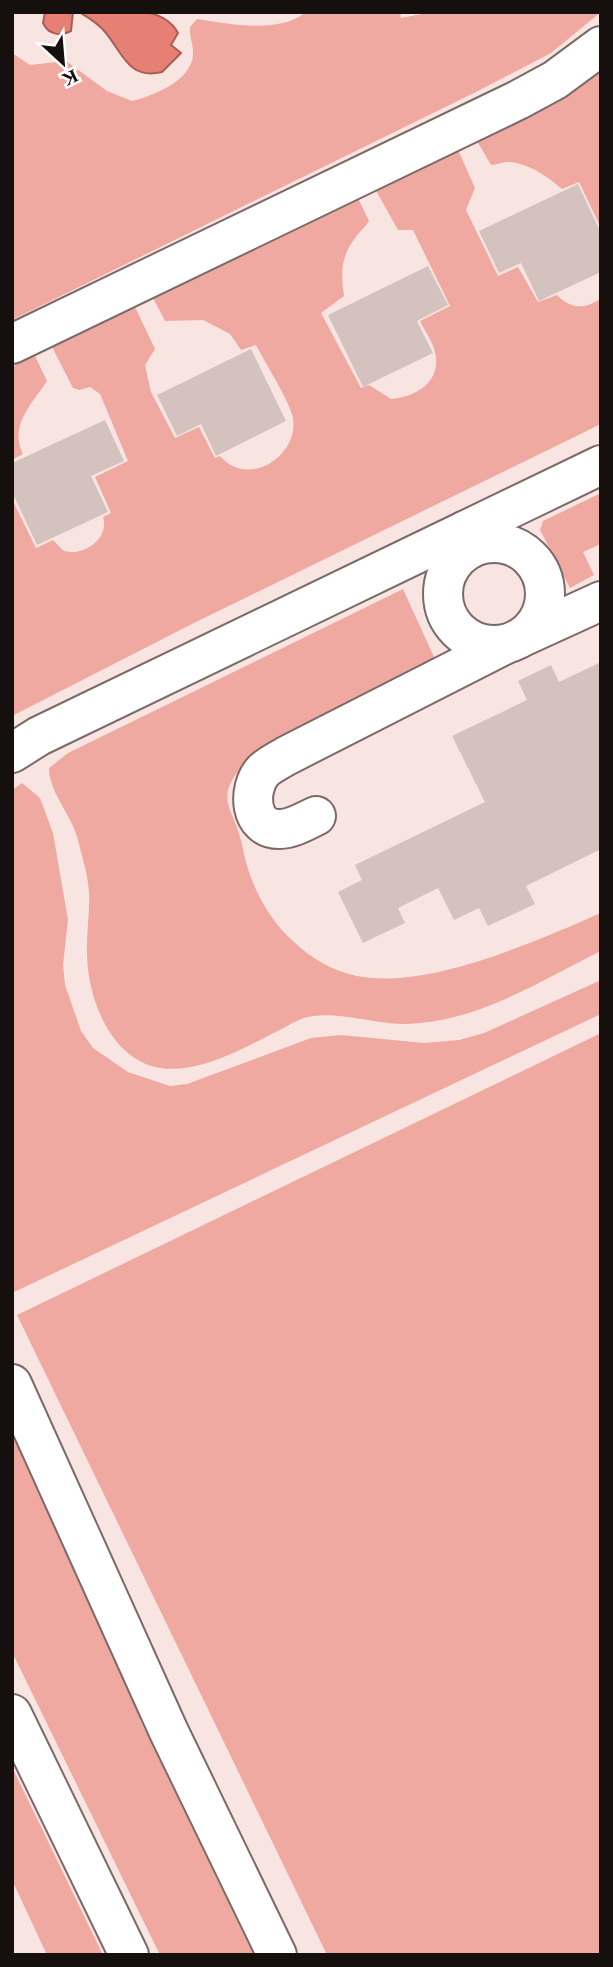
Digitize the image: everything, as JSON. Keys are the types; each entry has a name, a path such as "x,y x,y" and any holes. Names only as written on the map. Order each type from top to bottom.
{"lane":[{"path":"12,344 518,100 555,80 601,46"},
{"path":"12,753 39,736 468,539 601,465"},
{"path":"468,539 502,542 524,552 540,569 545,584 543,608 532,629 513,641 476,642 463,635 445,612 442,597 449,568 468,539"},
{"path":"316,816 279,830 264,825 255,813 252,794 264,770 513,641 601,601"},
{"path":"12,1384 169,1732 276,1955"},
{"path":"12,1714 129,1955"}],"shaded area":[{"path":"133,10 160,16 178,33 171,45 181,53 162,72 151,73 134,69 122,57 106,33 79,12"},
{"path":"45,12 73,12 71,31 59,34 48,30 43,23"},
{"path":"306,12 400,12 401,18 433,12 601,12 551,53 12,320 12,53 30,65 66,61 107,91 132,101 170,86 186,72 193,55 190,27 197,19 254,26 282,23"},
{"path":"601,71 601,228 579,182 562,189 530,167 507,162 491,165 477,141 568,96"},
{"path":"458,150 475,188 466,210 498,276 518,267 538,302 557,295 568,303 584,306 601,298 601,424 196,622 14,715 12,499 36,548 53,540 64,551 80,551 99,539 103,532 103,517 111,513 95,477 128,461 100,394 90,387 79,390 73,388 52,347 135,307 155,349 145,365 151,392 175,438 199,427 215,458 220,456 231,465 244,469 269,464 288,445 293,432 293,418 256,345 241,350 230,334 203,320 165,321 153,298 358,198 369,221 350,245 344,259 344,296 321,313 361,388 369,385 391,399 418,391 431,380 436,363 434,348 420,321 450,306 413,230 398,230 375,189"},
{"path":"35,356 47,381 20,424 19,443 23,454 12,460 12,367"},
{"path":"601,493 601,544 583,552 594,575 570,588 540,530 543,521"},
{"path":"403,589 434,657 431,665 249,759 230,784 228,803 260,899 275,922 307,953 322,963 357,976 416,976 448,970 514,949 601,913 601,951 506,999 456,1017 404,1024 324,1015 309,1017 207,1063 175,1069 143,1063 128,1053 116,1040 106,1025 92,991 87,956 87,879 75,831 53,786 49,768 68,753"},
{"path":"22,783 40,798 53,833 68,920 63,965 65,985 81,1031 93,1048 128,1072 170,1086 187,1084 311,1038 341,1035 424,1043 459,1040 484,1033 601,980 601,1014 12,1293 12,790"},
{"path":"601,1033 601,1955 327,1955 17,1315"},
{"path":"12,1430 144,1711 140,1720 254,1955 160,1955 12,1652"},
{"path":"12,1767 103,1955 47,1955 12,1880"}],"building":[{"path":"578,184 601,233 601,272 539,301 521,263 499,273 479,231"},
{"path":"428,266 448,305 417,321 433,353 363,387 328,315"},
{"path":"251,349 286,421 216,456 201,424 177,436 157,395"},
{"path":"105,420 124,461 91,476 108,512 37,545 12,492 12,463"},
{"path":"601,662 601,849 526,886 535,904 488,926 479,908 454,920 438,888 398,908 405,923 363,943 338,892 362,880 355,865 485,802 452,736 527,700 518,681 551,665 559,682"}]}
